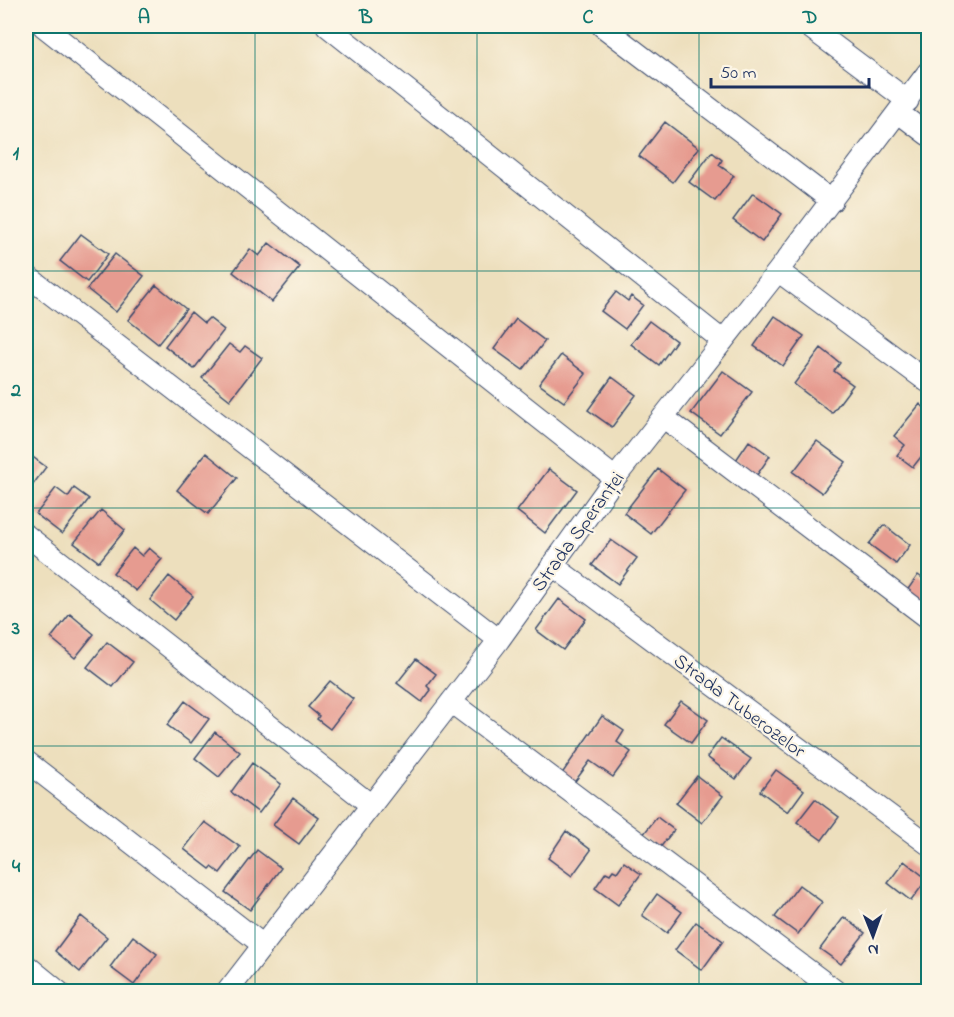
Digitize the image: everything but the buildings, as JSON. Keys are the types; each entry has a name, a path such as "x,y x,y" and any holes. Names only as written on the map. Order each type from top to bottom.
{"street":[{"path":"43,26 615,478"},
{"path":"327,26 723,341"},
{"path":"602,26 832,201"},
{"path":"808,26 903,107 928,135"},
{"name":"Strada Speranței","path":"227,992 499,640 615,478 832,201 928,72"},
{"path":"778,271 928,382"},
{"path":"26,275 499,640"},
{"path":"663,417 928,618"},
{"path":"26,535 371,805"},
{"name":"Strada Tuberozelor","path":"552,565 928,844"},
{"path":"451,702 837,992"},
{"path":"26,761 263,945"},
{"path":"26,965 59,992"}]}
